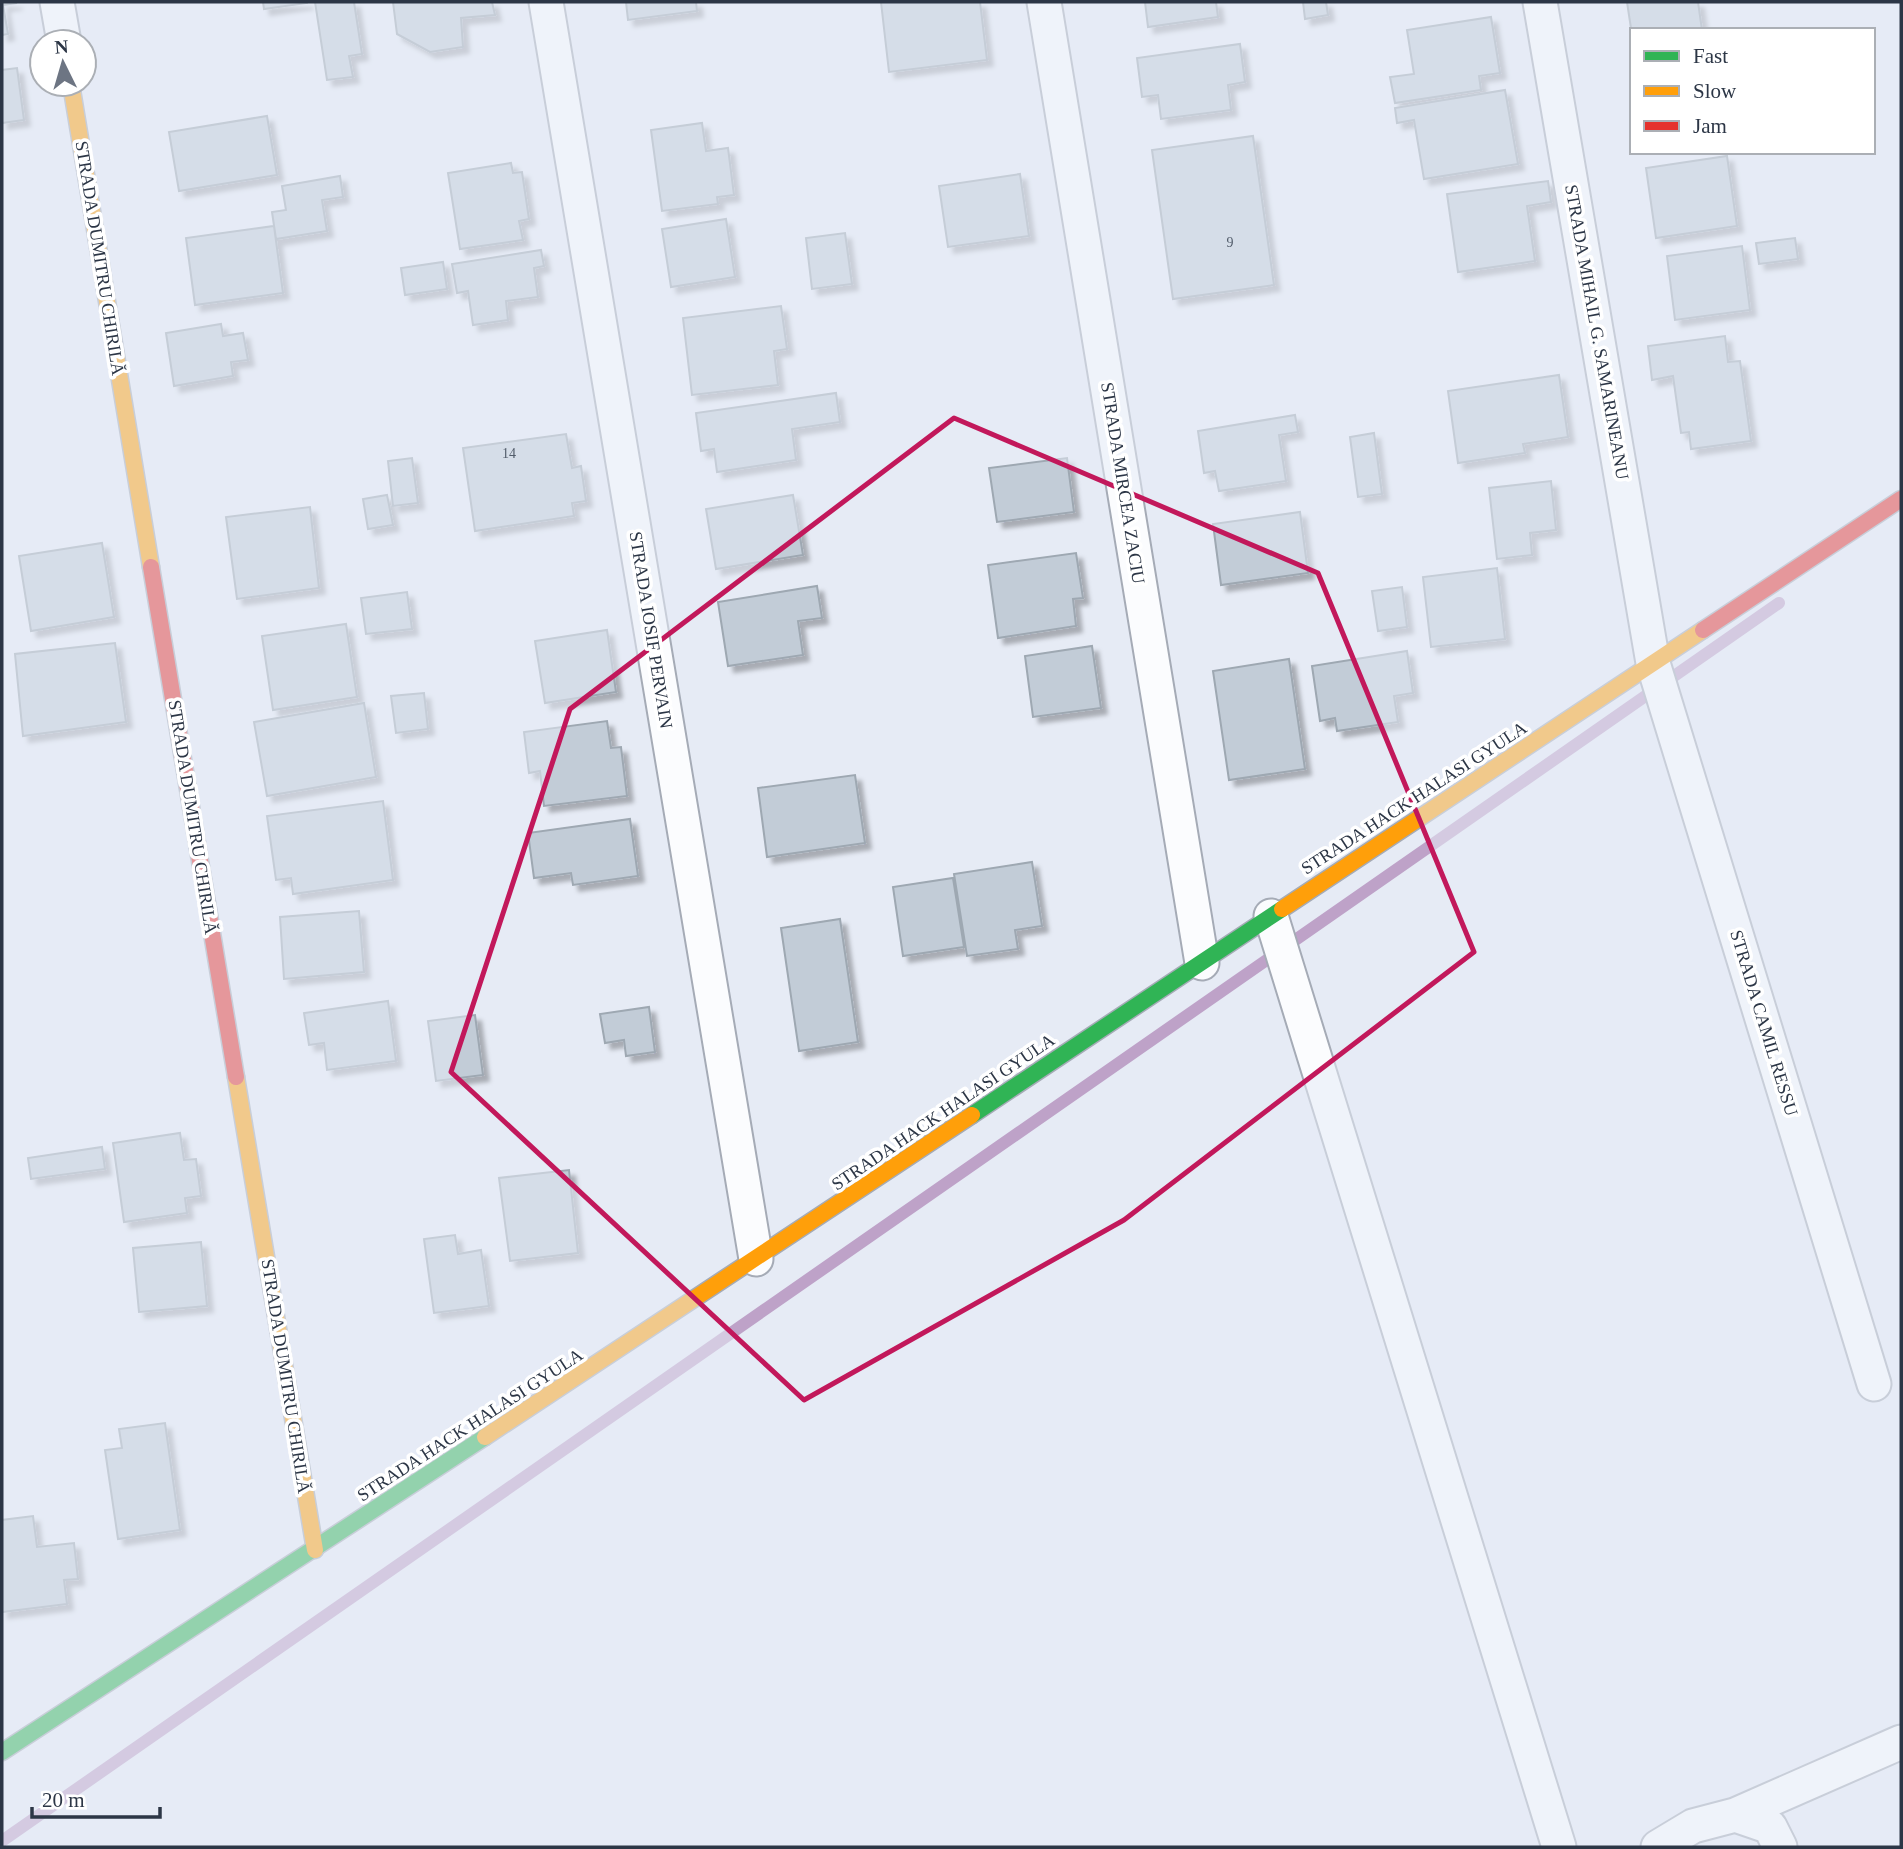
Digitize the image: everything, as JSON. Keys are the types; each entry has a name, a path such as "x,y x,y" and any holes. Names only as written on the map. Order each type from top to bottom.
{"street":[{"path":"57,2 62,28"},
{"name":"STRADA IOSIF PERVAIN","path":"546,2 756,1259"},
{"name":"STRADA MIRCEA ZACIU","path":"1044,2 1202,963"},
{"name":"STRADA MIHAIL G. SAMARINEANU","path":"1540,2 1653,663"},
{"name":"STRADA DUMITRU CHIRILĂ","path":"73,98 315,1550"},
{"name":"STRADA HACK HALASI GYULA","path":"2,1752 315,1550 1901,499"},
{"name":"STRADA CAMIL RESSU","path":"1653,663 1874,1384"},
{"path":"1271,916 1559,1847"},
{"path":"1658,1847 1693,1826 1735,1815 1901,1742"},
{"path":"1735,1815 1770,1827 1780,1847"}],"highlighted area":[{"path":"954,418 1318,573 1474,952 1124,1220 804,1400 451,1072 570,709"}],"building":[{"path":"2,2 17,3 3,5 8,34 2,35"},
{"path":"263,2 307,2 307,3 264,9"},
{"path":"315,2 354,2 362,54 349,56 353,77 327,80"},
{"path":"393,2 492,2 495,15 461,18 463,47 430,52 397,34"},
{"path":"626,2 696,2 697,11 628,20"},
{"path":"881,2 980,2 987,60 889,72"},
{"path":"1145,2 1216,2 1218,17 1148,27"},
{"path":"1303,2 1326,2 1328,15 1305,19"},
{"path":"1627,2 1698,2 1702,28 1631,28"},
{"path":"1491,17 1500,73 1479,76 1481,90 1395,103 1390,77 1414,74 1407,30"},
{"path":"1240,44 1245,82 1228,85 1231,110 1161,119 1158,95 1142,97 1137,58"},
{"path":"17,68 24,120 2,123 2,70"},
{"path":"1505,90 1518,164 1424,179 1414,120 1397,123 1395,108"},
{"path":"267,116 277,175 179,191 169,132"},
{"path":"702,123 706,151 728,148 734,195 717,197 718,204 662,211 651,130"},
{"path":"1253,136 1274,285 1173,299 1152,150"},
{"path":"1727,156 1737,226 1656,238 1646,168"},
{"path":"511,163 513,173 522,172 529,219 519,221 523,240 460,249 448,173"},
{"path":"1020,174 1029,236 948,247 939,186"},
{"path":"340,176 343,197 322,200 327,231 276,239 272,212 286,210 282,186"},
{"path":"1548,181 1551,202 1527,206 1535,261 1458,272 1447,194"},
{"path":"726,219 735,277 671,287 662,229"},
{"path":"274,226 283,293 195,305 186,238"},
{"path":"845,233 852,284 812,289 806,238"},
{"path":"1795,238 1798,259 1759,264 1756,243"},
{"path":"1742,246 1750,310 1675,320 1667,256"},
{"path":"541,250 544,266 534,268 538,297 506,301 508,320 473,325 468,291 457,293 452,264"},
{"path":"443,262 447,289 405,295 401,268"},
{"path":"781,306 787,349 774,351 778,385 692,395 683,318"},
{"path":"221,324 223,336 243,333 248,360 231,362 233,376 174,386 166,333"},
{"path":"1725,336 1728,362 1740,361 1751,441 1691,449 1689,432 1681,433 1673,376 1652,380 1648,346"},
{"path":"1559,375 1568,437 1523,444 1525,453 1458,463 1448,391"},
{"path":"836,393 840,422 792,429 796,460 717,472 714,449 701,451 696,413"},
{"path":"1295,415 1298,432 1279,435 1286,481 1219,491 1215,471 1204,473 1198,431"},
{"path":"1374,433 1382,494 1358,497 1350,437"},
{"path":"566,434 572,468 581,466 586,501 572,503 574,516 475,531 463,448"},
{"path":"412,458 418,503 393,506 388,461"},
{"path":"1067,458 1074,512 997,522 989,468"},
{"path":"1551,481 1556,530 1530,533 1532,555 1497,559 1489,488"},
{"path":"387,495 393,525 368,529 363,499"},
{"path":"793,495 803,555 716,569 706,509"},
{"path":"310,507 319,588 237,599 226,517"},
{"path":"1300,512 1308,573 1221,585 1213,524"},
{"path":"102,543 114,617 31,631 19,556"},
{"path":"1076,553 1083,598 1073,599 1076,626 998,638 988,565"},
{"path":"1497,568 1505,639 1431,647 1423,577"},
{"path":"817,586 822,618 798,621 803,655 728,666 718,602"},
{"path":"1402,587 1407,627 1378,631 1372,591"},
{"path":"407,592 412,629 366,634 361,598"},
{"path":"346,624 357,697 273,710 262,636"},
{"path":"607,630 616,692 545,703 535,641"},
{"path":"115,643 126,722 23,736 15,654"},
{"path":"1092,646 1101,708 1033,717 1025,656"},
{"path":"1407,651 1413,693 1394,696 1398,722 1337,731 1335,718 1320,721 1312,666"},
{"path":"1289,659 1305,769 1229,780 1213,671"},
{"path":"424,693 428,729 396,733 391,696"},
{"path":"364,703 376,777 267,796 254,722"},
{"path":"607,721 611,748 621,747 627,796 544,806 540,771 529,773 524,732"},
{"path":"855,775 865,843 767,857 758,788"},
{"path":"383,801 393,880 293,894 291,878 276,880 267,816"},
{"path":"630,819 638,876 573,885 571,873 534,878 528,833"},
{"path":"1032,862 1042,926 1015,930 1018,949 967,956 954,874"},
{"path":"953,878 964,947 903,956 893,887"},
{"path":"359,911 364,972 284,979 280,917"},
{"path":"840,919 858,1042 799,1051 781,928"},
{"path":"388,1001 396,1061 327,1070 324,1043 309,1045 304,1013"},
{"path":"649,1007 655,1052 626,1056 624,1040 605,1043 600,1014"},
{"path":"475,1015 483,1075 436,1081 428,1021"},
{"path":"180,1133 184,1160 196,1159 201,1196 185,1198 187,1213 124,1222 113,1143"},
{"path":"102,1147 105,1169 31,1179 28,1158"},
{"path":"569,1170 578,1253 510,1261 499,1178"},
{"path":"455,1235 458,1254 481,1250 489,1306 434,1313 424,1239"},
{"path":"201,1242 207,1306 139,1312 133,1248"},
{"path":"165,1423 180,1530 118,1539 105,1450 122,1448 119,1429"},
{"path":"33,1516 37,1547 74,1543 78,1579 64,1580 67,1604 2,1612 2,1520"}],"waterway":[{"path":"2,1841 1779,603"}],"traffic: fast":[{"path":"972,1115 1282,909"},
{"path":"2,1752 485,1437"}],"traffic: slow":[{"path":"73,98 151,567"},
{"path":"1282,909 1703,630"},
{"path":"236,1077 315,1550"},
{"path":"485,1437 972,1115"}],"traffic: jam":[{"path":"1703,630 1901,499"},
{"path":"151,567 236,1077"}]}
